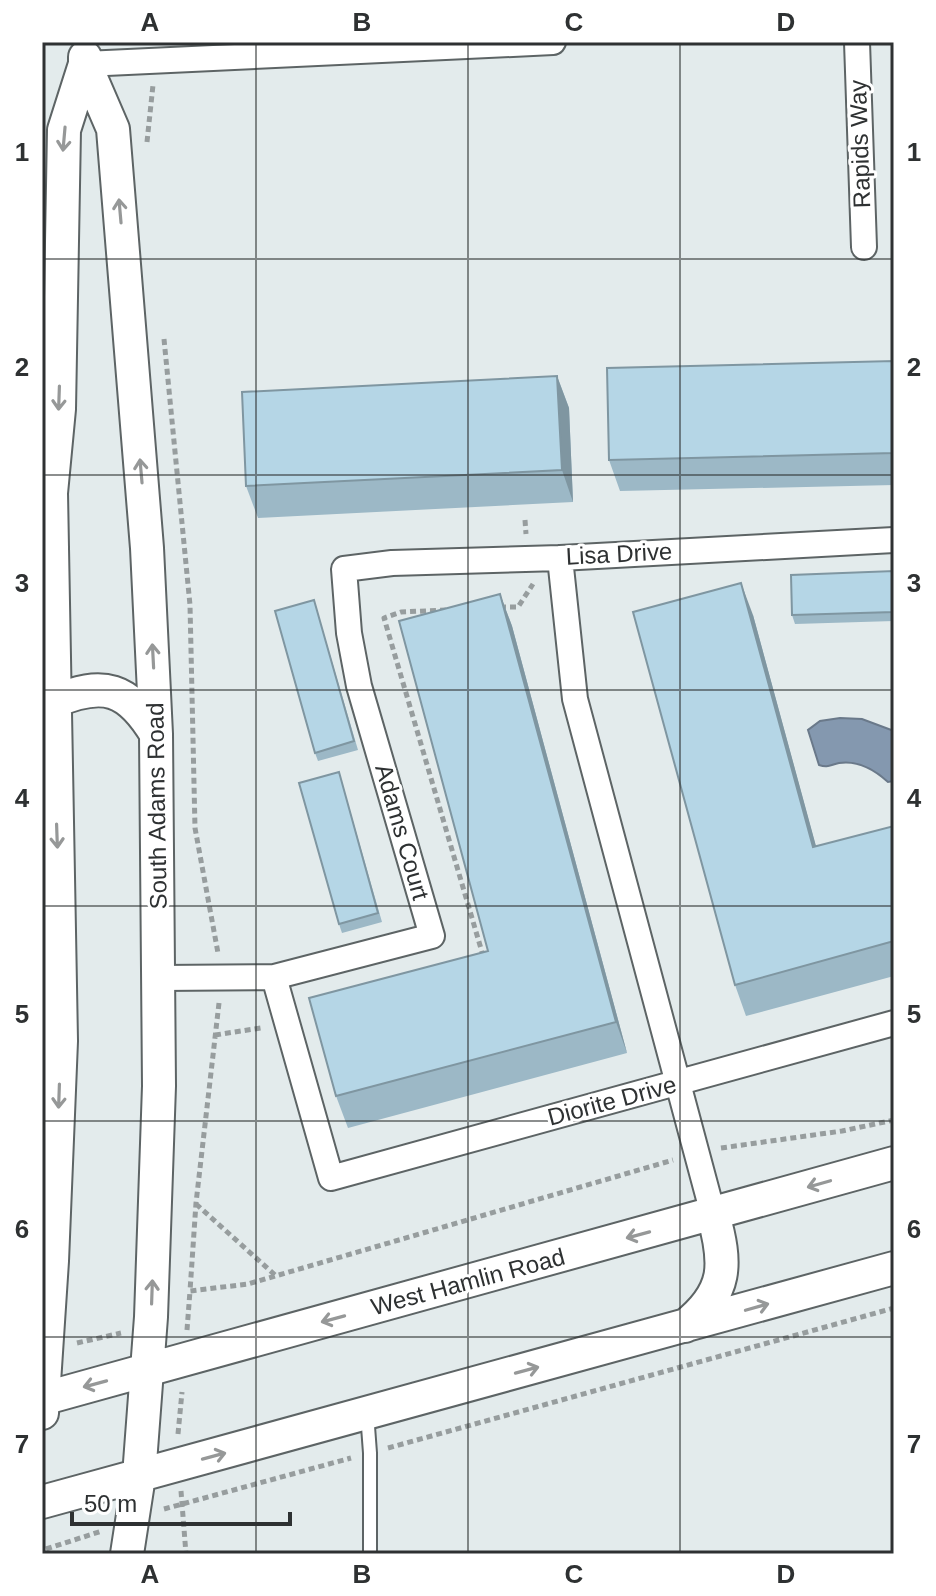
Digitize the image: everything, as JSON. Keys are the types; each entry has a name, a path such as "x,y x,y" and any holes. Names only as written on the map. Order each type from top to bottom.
{"main road":[{"path":"42,1404 61,1041 51,493 59,409 64,130 85,53"},
{"name":"South Adams Road","path":"85,53 113,129 147,548 156,734 159,1086 147,1370 139,1476 120,1541"},
{"path":"53,702 81,691 114,692 130,699 143,712 156,734"},
{"name":"West Hamlin Road","path":"42,1404 147,1370 894,1163"},
{"path":"682,1328 701,1313 718,1287 722,1249 713,1214"},
{"path":"42,1502 894,1268"}],"street":[{"path":"85,53 153,60 400,46 553,42"},
{"name":"Rapids Way","path":"857,42 864,247"},
{"name":"Lisa Drive","path":"344,569 392,563 560,558 894,540"},
{"path":"560,558 575,699 713,1214"},
{"name":"Adams Court","path":"160,978 274,977 432,936 359,686 349,633 344,569"},
{"name":"Diorite Drive","path":"274,977 331,1178 894,1023"}],"lane":[{"path":"367,1413 370,1554"}],"path":[{"path":"146,151 154,82 153,60"},
{"path":"163,335 190,605 195,828 218,942 219,1002 196,1203 190,1291 248,1284 698,1154 894,1120"},
{"path":"196,1203 275,1276"},
{"path":"186,1554 183,1502 894,1308"},
{"path":"65,1346 130,1331"},
{"path":"177,1447 184,1379"},
{"path":"46,1549 120,1541"}],"water":[{"path":"862,719 894,731 894,781 888,782 872,770 853,763 819,765 808,730 820,721"}],"building":[{"path":"894,361 894,453 609,460 607,368"},
{"path":"557,376 562,470 246,486 242,392"},
{"path":"894,571 894,612 792,615 791,575"},
{"path":"741,583 813,847 894,826 894,941 735,985 633,612"},
{"path":"500,594 616,1022 336,1096 309,998 488,951 399,621"},
{"path":"314,600 354,741 315,753 275,611"},
{"path":"339,772 378,913 339,924 299,783"}]}
